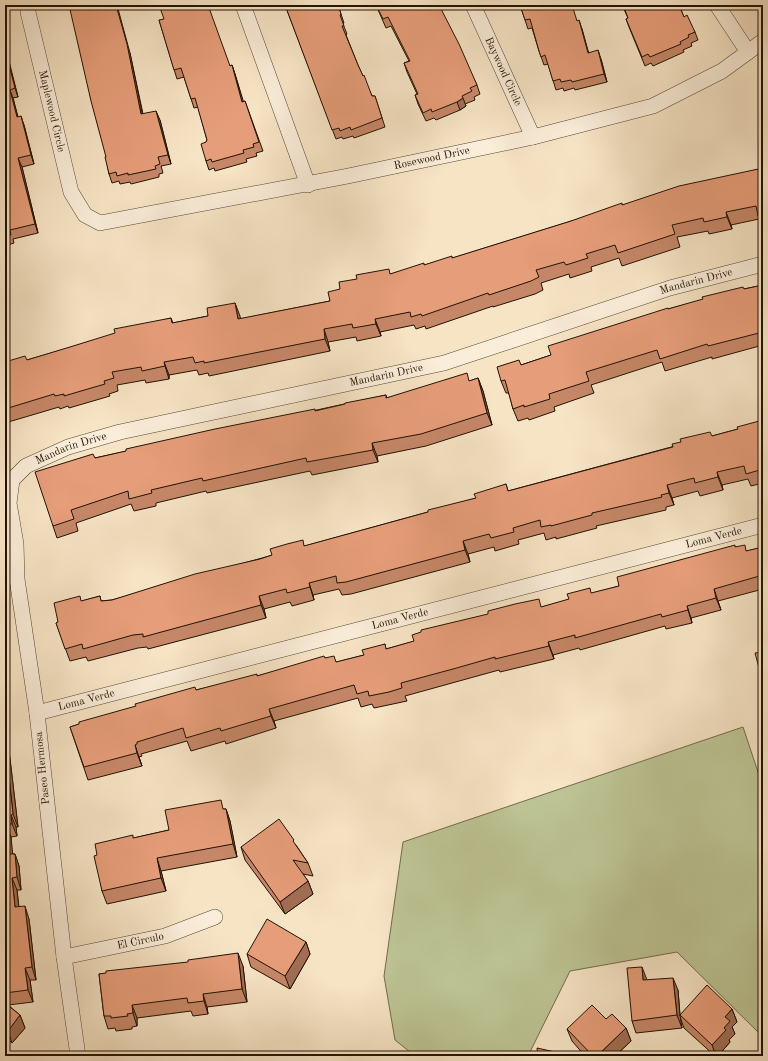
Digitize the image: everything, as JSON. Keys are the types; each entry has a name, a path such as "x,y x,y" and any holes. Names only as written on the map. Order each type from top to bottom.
{"street":[{"name":"Maplewood Circle","path":"28,5 28,12 71,192 85,215"},
{"path":"243,5 308,185"},
{"name":"Baywood Circle","path":"473,5 533,137"},
{"path":"716,5 748,52"},
{"name":"Rosewood Drive","path":"85,215 100,223 308,185 533,137 653,106 722,71 763,41"},
{"name":"Mandarin Drive","path":"12,480 26,466 68,447 98,438 128,430 444,364 670,288 763,264"},
{"name":"Paseo Hermosa","path":"12,480 9,502 16,544 17,579 37,713 64,957 78,1056"},
{"name":"Loma Verde","path":"37,713 763,525"},
{"name":"El Circulo","path":"64,957 165,936 215,917"}],"green space":[{"path":"743,727 763,787 763,1037 677,952 570,971 528,1056 415,1056 395,1040 384,976 403,842"}],"building":[{"path":"69,5 116,5 127,44 141,114 156,111 168,155 158,157 160,164 155,166 156,169 128,175 128,173 117,176 116,172 109,174"},
{"path":"159,5 208,5 230,66 232,65 242,102 245,101 259,142 253,144 254,147 243,150 244,153 212,162 211,159 206,161 201,144 207,140 195,98 191,99 181,68 174,70 159,20 164,19"},
{"path":"285,5 338,5 344,26 342,26 372,96 375,96 382,118 351,130 350,127 340,131 339,128 332,130"},
{"path":"376,5 439,5 459,44 477,85 470,88 472,91 462,96 463,98 457,102 432,112 431,109 423,113 415,95 418,94 404,63 410,61 388,17 383,19"},
{"path":"520,5 572,5 577,21 579,20 588,53 598,50 604,74 572,82 571,80 561,82 560,79 553,81 545,55 541,57 530,19 525,20"},
{"path":"623,5 679,5 684,17 687,15 695,32 688,35 689,37 680,42 681,44 650,57 648,54 642,57 626,19 628,18"},
{"path":"5,50 15,88 10,90 17,117 21,116 31,155 18,158 35,224 10,230 11,235 5,236"},
{"path":"763,168 763,216 758,216 756,206 726,212 727,217 704,222 703,218 672,225 675,234 618,253 615,245 586,254 588,258 566,265 564,262 536,270 539,277 531,281 489,295 488,293 422,316 421,314 411,317 410,312 375,319 376,324 353,328 352,324 324,329 325,339 204,363 204,361 195,363 193,357 164,362 165,366 142,371 141,367 112,372 114,378 104,381 105,384 64,396 64,394 55,396 54,394 5,409 5,362 25,356 27,360 70,347 115,333 114,329 171,318 172,323 208,316 207,308 235,303 238,319 330,301 328,292 340,289 339,282 357,279 356,275 389,269 390,274 424,263 424,265 452,256 452,258 679,186"},
{"path":"763,285 763,332 708,346 707,344 660,359 657,350 586,372 589,381 549,394 550,399 513,409 505,380 501,381 497,367 519,360 521,365 551,355 548,346 668,308 703,299 702,297 743,287 744,289"},
{"path":"467,373 469,381 478,378 487,413 421,434 372,443 373,450 307,462 306,458 203,481 202,478 151,490 152,493 129,499 128,491 71,510 74,519 53,526 35,472 93,454 95,458 126,451 126,449 215,429 315,409 315,411 345,403 386,395 386,398"},
{"path":"763,420 763,469 746,474 744,466 717,472 718,477 695,483 694,478 667,485 669,493 661,495 662,497 592,513 592,515 551,526 541,527 540,520 513,528 514,532 491,538 489,534 463,541 465,550 346,582 337,583 336,576 309,583 310,587 287,593 286,589 259,596 261,605 143,637 143,634 133,635 83,649 82,644 65,649 56,623 58,622 54,603 80,596 81,601 100,596 101,601 112,600 195,574 260,559 272,555 270,549 287,544 303,540 304,546 428,512 428,510 476,498 474,494 506,484 508,491 673,447 672,444 681,442 680,439 710,432 712,436"},
{"path":"735,545 735,547 745,545 746,551 763,547 763,575 714,589 716,598 687,606 688,610 662,617 661,614 575,638 575,635 548,642 549,646 495,659 495,657 401,683 402,688 389,692 369,696 368,691 357,694 354,685 269,709 271,716 221,731 220,728 186,738 183,728 137,742 135,745 137,753 84,767 70,727 79,724 79,722 136,706 135,704 195,687 196,690 257,674 257,676 324,656 325,658 334,656 336,662 364,655 362,650 385,644 386,649 414,641 412,635 421,632 421,630 488,614 488,611 515,604 539,599 541,607 569,599 567,594 590,588 591,593 619,586 617,577"},
{"path":"763,652 763,672 762,667 759,668 755,653"},
{"path":"5,741 13,814 11,815 12,824 6,824 9,854 15,854 17,877 12,878 15,907 25,906 32,967 25,968 28,990 5,993"},
{"path":"221,800 223,809 226,809 233,844 157,858 161,878 102,891 94,856 97,855 95,844 133,835 133,838 169,830 165,810"},
{"path":"279,819 308,863 293,860 308,881 280,902 241,847"},
{"path":"267,919 306,942 285,976 247,954"},
{"path":"238,953 242,989 203,994 204,1001 188,1003 187,998 132,1005 133,1013 127,1014 128,1016 111,1018 111,1016 104,1016 99,974 106,973 106,971 188,962 188,960"},
{"path":"642,967 643,980 673,978 677,1015 632,1021 627,968"},
{"path":"707,985 732,1009 725,1017 730,1021 724,1028 726,1030 712,1045 680,1015"},
{"path":"5,1003 20,1015 8,1031 5,1028"},
{"path":"592,1005 606,1019 612,1014 626,1028 597,1056 593,1056 567,1029"},
{"path":"537,1048 573,1056 538,1056"}]}
